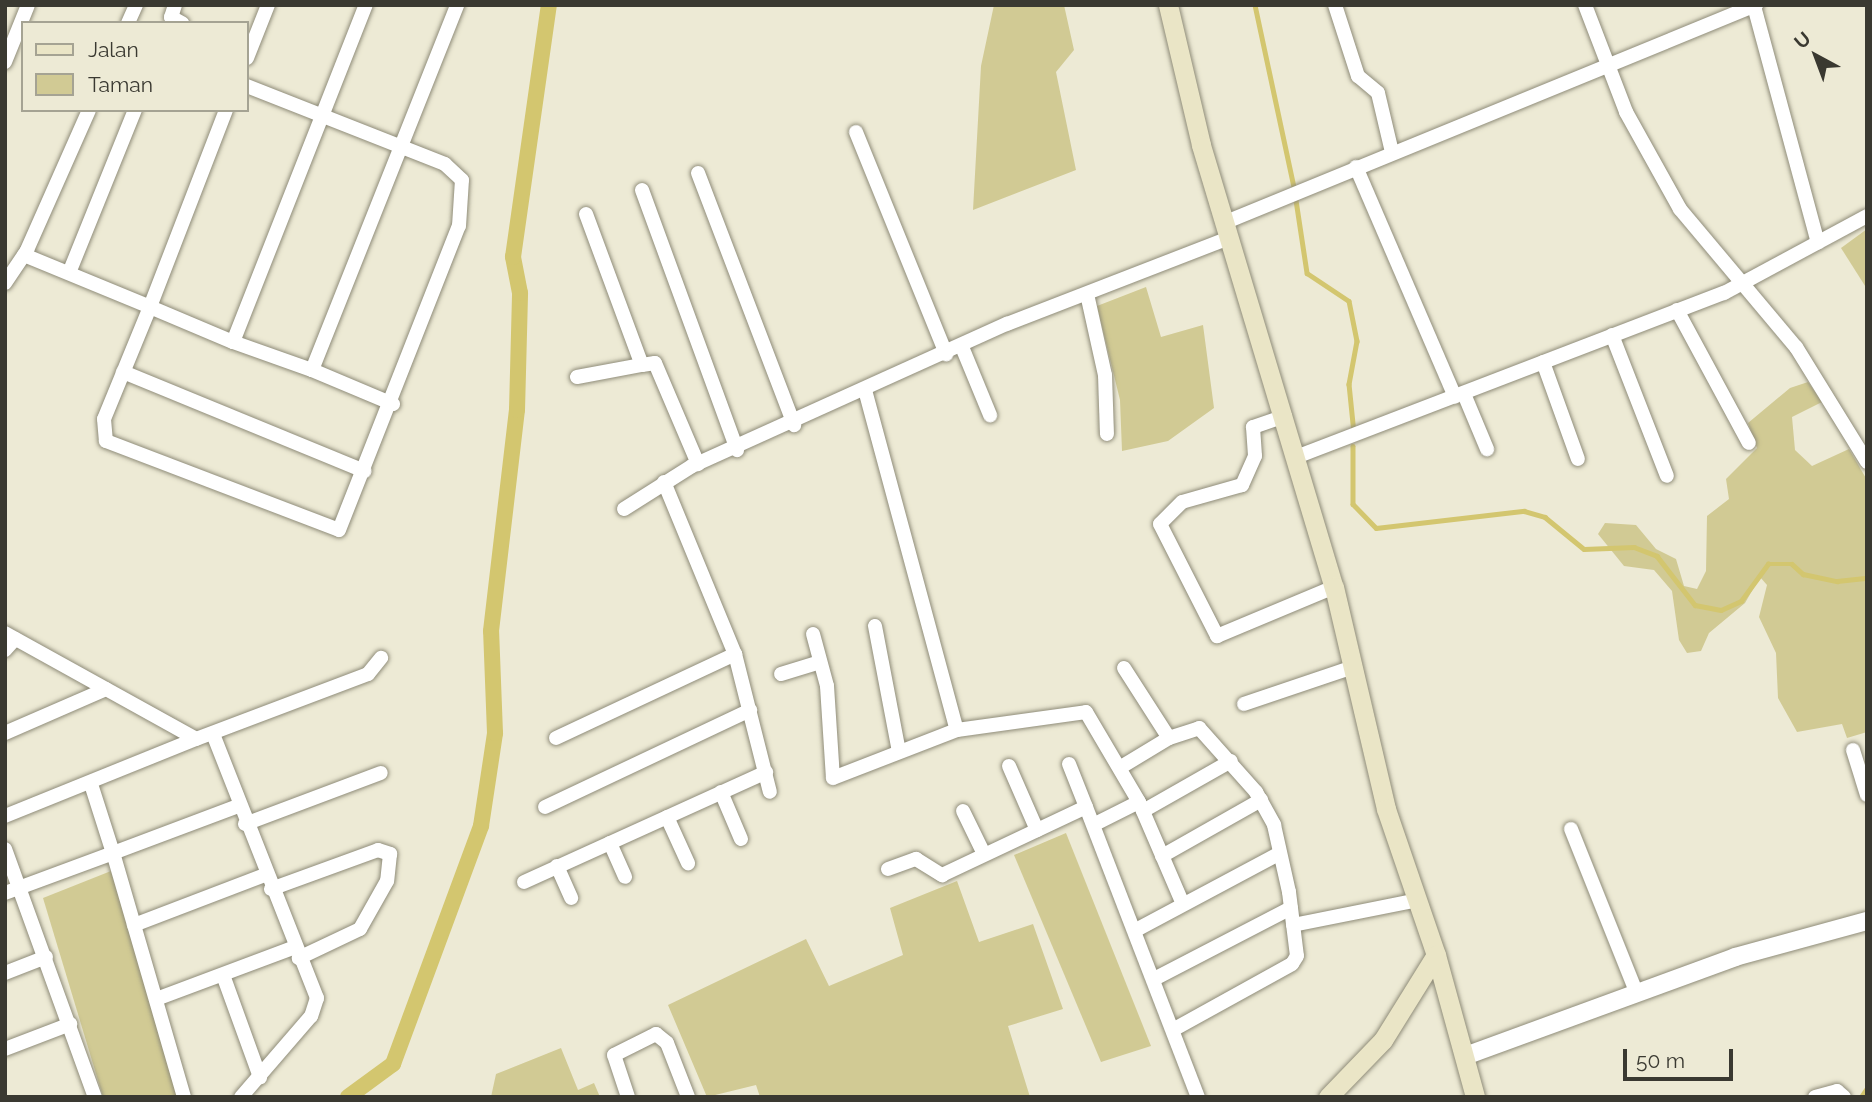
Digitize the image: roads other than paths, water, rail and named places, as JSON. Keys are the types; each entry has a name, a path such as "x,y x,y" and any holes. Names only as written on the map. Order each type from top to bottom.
{"main road":[{"path":"1168,5 1183,80 1334,587 1386,809 1436,955 1475,1097"},
{"path":"1328,1097 1383,1040 1436,955"}],"street":[{"path":"175,5 171,17 178,21"},
{"path":"248,51 268,5"},
{"path":"233,342 320,115 366,5"},
{"path":"312,370 397,145 457,5"},
{"path":"1335,5 1358,76 1378,93 1392,152"},
{"path":"1585,5 1605,65 1681,209 1796,347 1867,462"},
{"path":"624,509 664,482 698,464 737,450 865,390 1087,294 1356,167 1755,6 1818,243"},
{"path":"5,62 21,22"},
{"path":"225,112 104,419 106,441 339,530 393,404 459,226 462,180 445,164 248,86"},
{"path":"5,283 24,255 88,112"},
{"path":"69,273 134,112"},
{"path":"856,132 946,354"},
{"path":"1356,167 1487,449"},
{"path":"698,173 794,425"},
{"path":"642,190 737,450"},
{"path":"586,214 642,365"},
{"path":"1296,457 1743,284 1867,216"},
{"path":"24,255 233,342 312,370 393,404"},
{"path":"1087,294 1105,374 1107,434"},
{"path":"1677,310 1749,443"},
{"path":"1612,335 1667,476"},
{"path":"962,347 990,415"},
{"path":"1543,362 1578,459"},
{"path":"577,377 655,363 698,464"},
{"path":"123,372 363,471"},
{"path":"865,390 957,730"},
{"path":"1285,416 1253,427 1255,456 1242,485 1182,502 1160,524 1217,636 1334,587"},
{"path":"664,482 735,654 770,792"},
{"path":"875,626 899,752"},
{"path":"813,634 820,662 833,778 957,730 1080,709 1121,767 1183,904"},
{"path":"9,641 106,689 196,739"},
{"path":"556,738 735,654"},
{"path":"5,816 91,784 196,739 368,674 381,659"},
{"path":"781,674 820,662"},
{"path":"1244,704 1353,667"},
{"path":"1124,668 1169,738"},
{"path":"5,733 106,689"},
{"path":"545,807 750,710"},
{"path":"1121,767 1169,738 1199,728 1231,761 1261,800 1280,853 1297,956 1289,968 1175,1028"},
{"path":"213,734 265,875 317,998 315,1011 241,1097"},
{"path":"1853,750 1867,795"},
{"path":"1094,824 1141,807 1231,761"},
{"path":"1069,764 1156,978 1198,1097"},
{"path":"1009,765 1037,830"},
{"path":"524,881 766,772"},
{"path":"246,824 381,773"},
{"path":"91,784 159,998 184,1097"},
{"path":"721,792 741,839"},
{"path":"1162,856 1261,800"},
{"path":"5,893 238,806"},
{"path":"888,869 916,859 939,875 1086,807"},
{"path":"963,811 984,854"},
{"path":"667,817 688,863"},
{"path":"1571,829 1637,993"},
{"path":"610,843 625,877"},
{"path":"5,849 95,1097"},
{"path":"159,998 360,929 387,881 390,854 378,850 271,889"},
{"path":"1136,930 1280,853"},
{"path":"557,866 571,898"},
{"path":"134,925 265,875"},
{"path":"1293,925 1418,900"},
{"path":"1156,978 1291,908"},
{"path":"1465,1056 1637,993 1867,921"},
{"path":"5,973 46,957"},
{"path":"223,975 260,1077"},
{"path":"5,1049 70,1024"},
{"path":"628,1097 614,1055 656,1034 667,1043 688,1097"},
{"path":"1815,1097 1836,1091 1844,1097"}],"waterway":[{"path":"348,1097 393,1064 481,826 495,733 491,631 517,410 520,293 513,257 549,5"},
{"path":"1255,5 1294,187"},
{"path":"1296,200 1307,273 1349,301 1357,341 1349,384 1354,433"},
{"path":"1353,446 1353,504 1376,528 1524,511 1545,517 1584,549 1634,547 1657,556 1695,605 1721,610 1741,601 1768,564 1792,564 1803,574 1837,581 1867,578"},
{"path":"1861,1097 1867,1088"}]}
